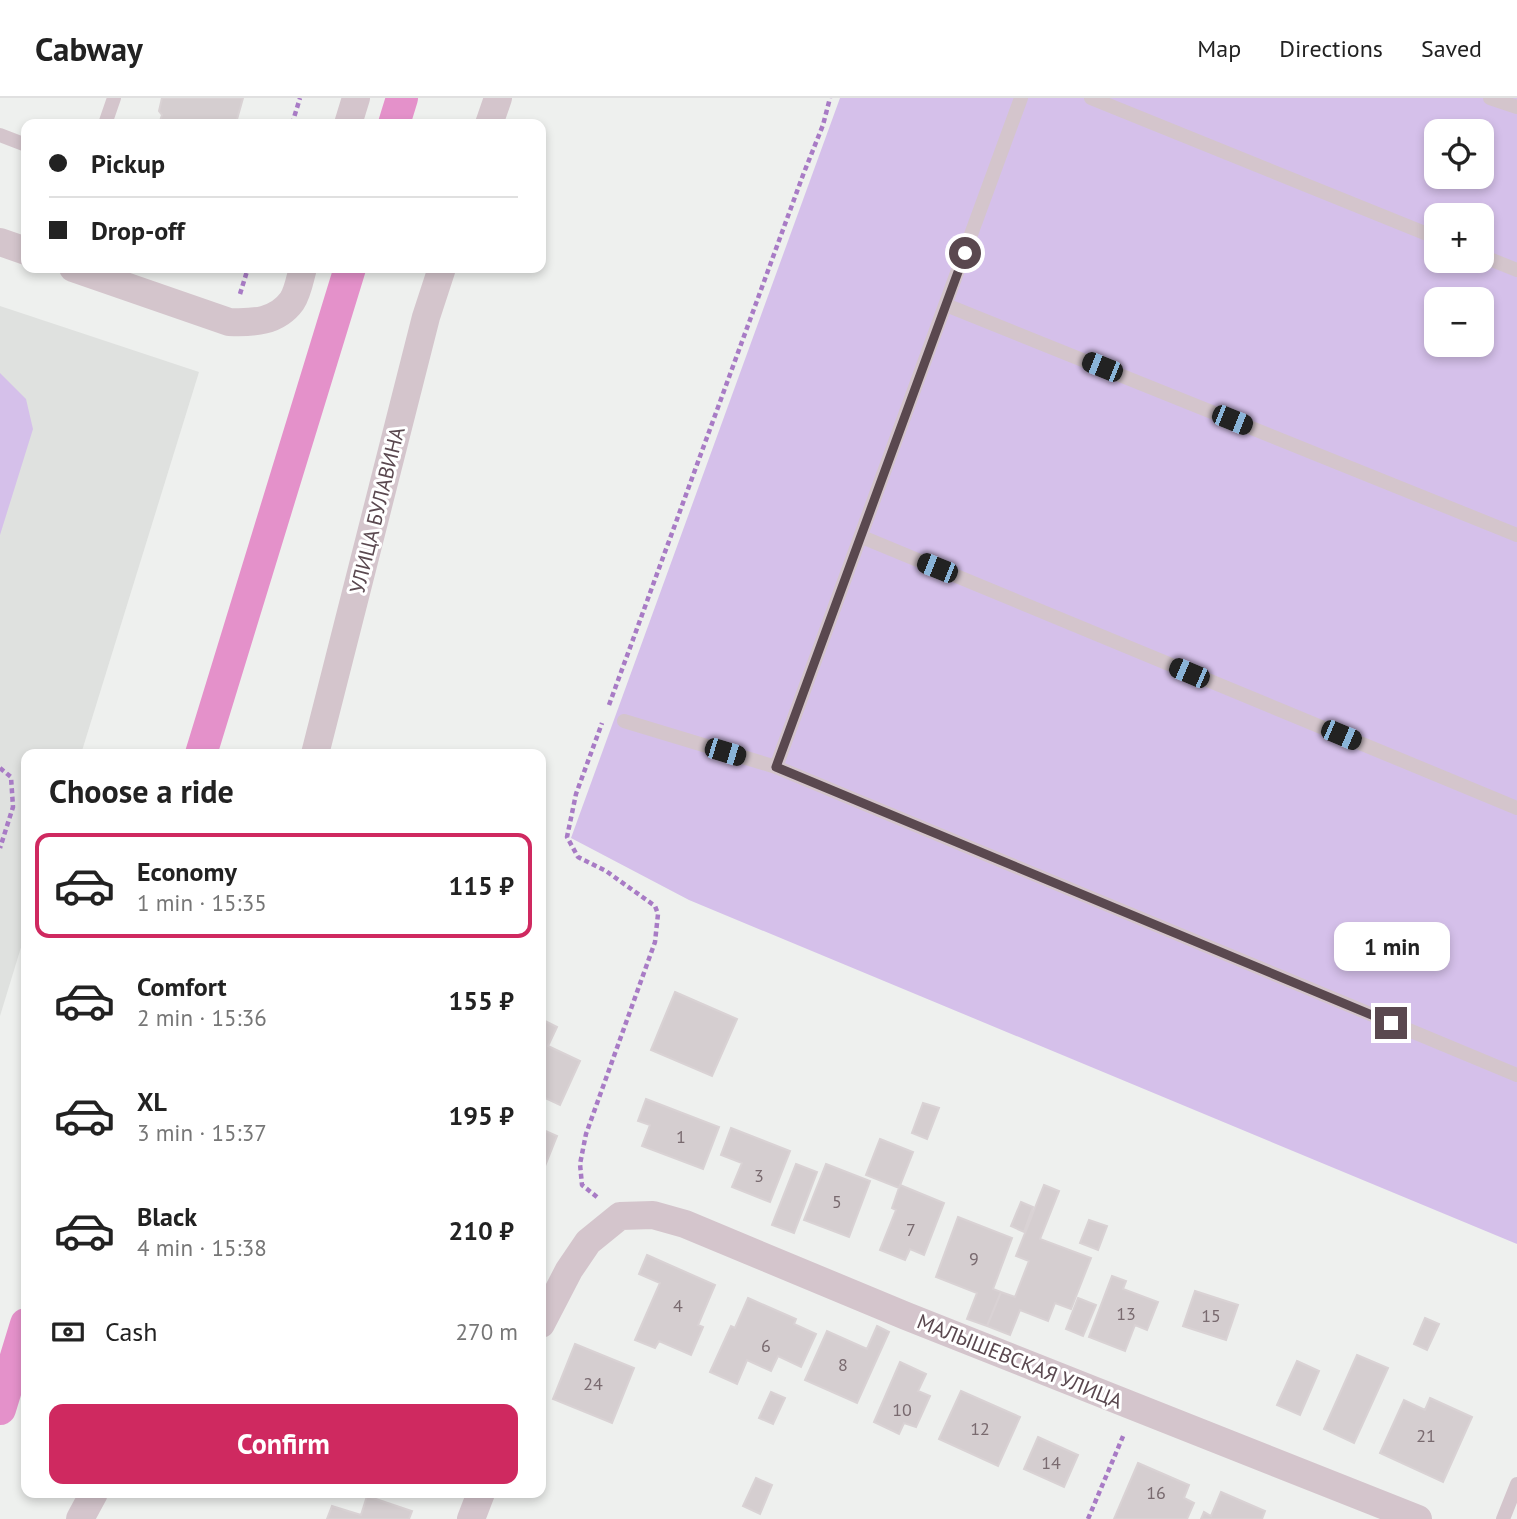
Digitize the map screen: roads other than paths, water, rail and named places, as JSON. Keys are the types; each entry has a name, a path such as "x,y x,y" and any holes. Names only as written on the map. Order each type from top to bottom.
{"street":[{"path":"350,119 356,98"},
{"path":"491,119 498,98"},
{"path":"0,242 21,249"},
{"path":"87,273 229,322 253,323 276,316 293,300 301,273"},
{"name":"УЛИЦА БУЛАВИНА","path":"316,749 426,317 440,273"},
{"name":"МАЛЫШЕВСКАЯ УЛИЦА","path":"546,1314 569,1270 588,1242 620,1216 653,1215 685,1224 906,1316 1418,1519"},
{"path":"80,1519 91,1498"},
{"path":"471,1519 479,1498"}],"lane":[{"path":"107,119 114,98"},
{"path":"776,767 1021,98"},
{"path":"1091,98 1424,233"},
{"path":"1490,98 1517,107"},
{"path":"0,135 21,143"},
{"path":"1494,261 1517,270"},
{"path":"946,304 1517,535"},
{"path":"862,537 1517,808"},
{"path":"624,721 776,767 1517,1075"},
{"path":"1503,1519 1517,1484"}],"waterway":[{"path":"396,119 402,98"},
{"path":"203,749 348,273"},
{"path":"0,1409 21,1340"}]}
